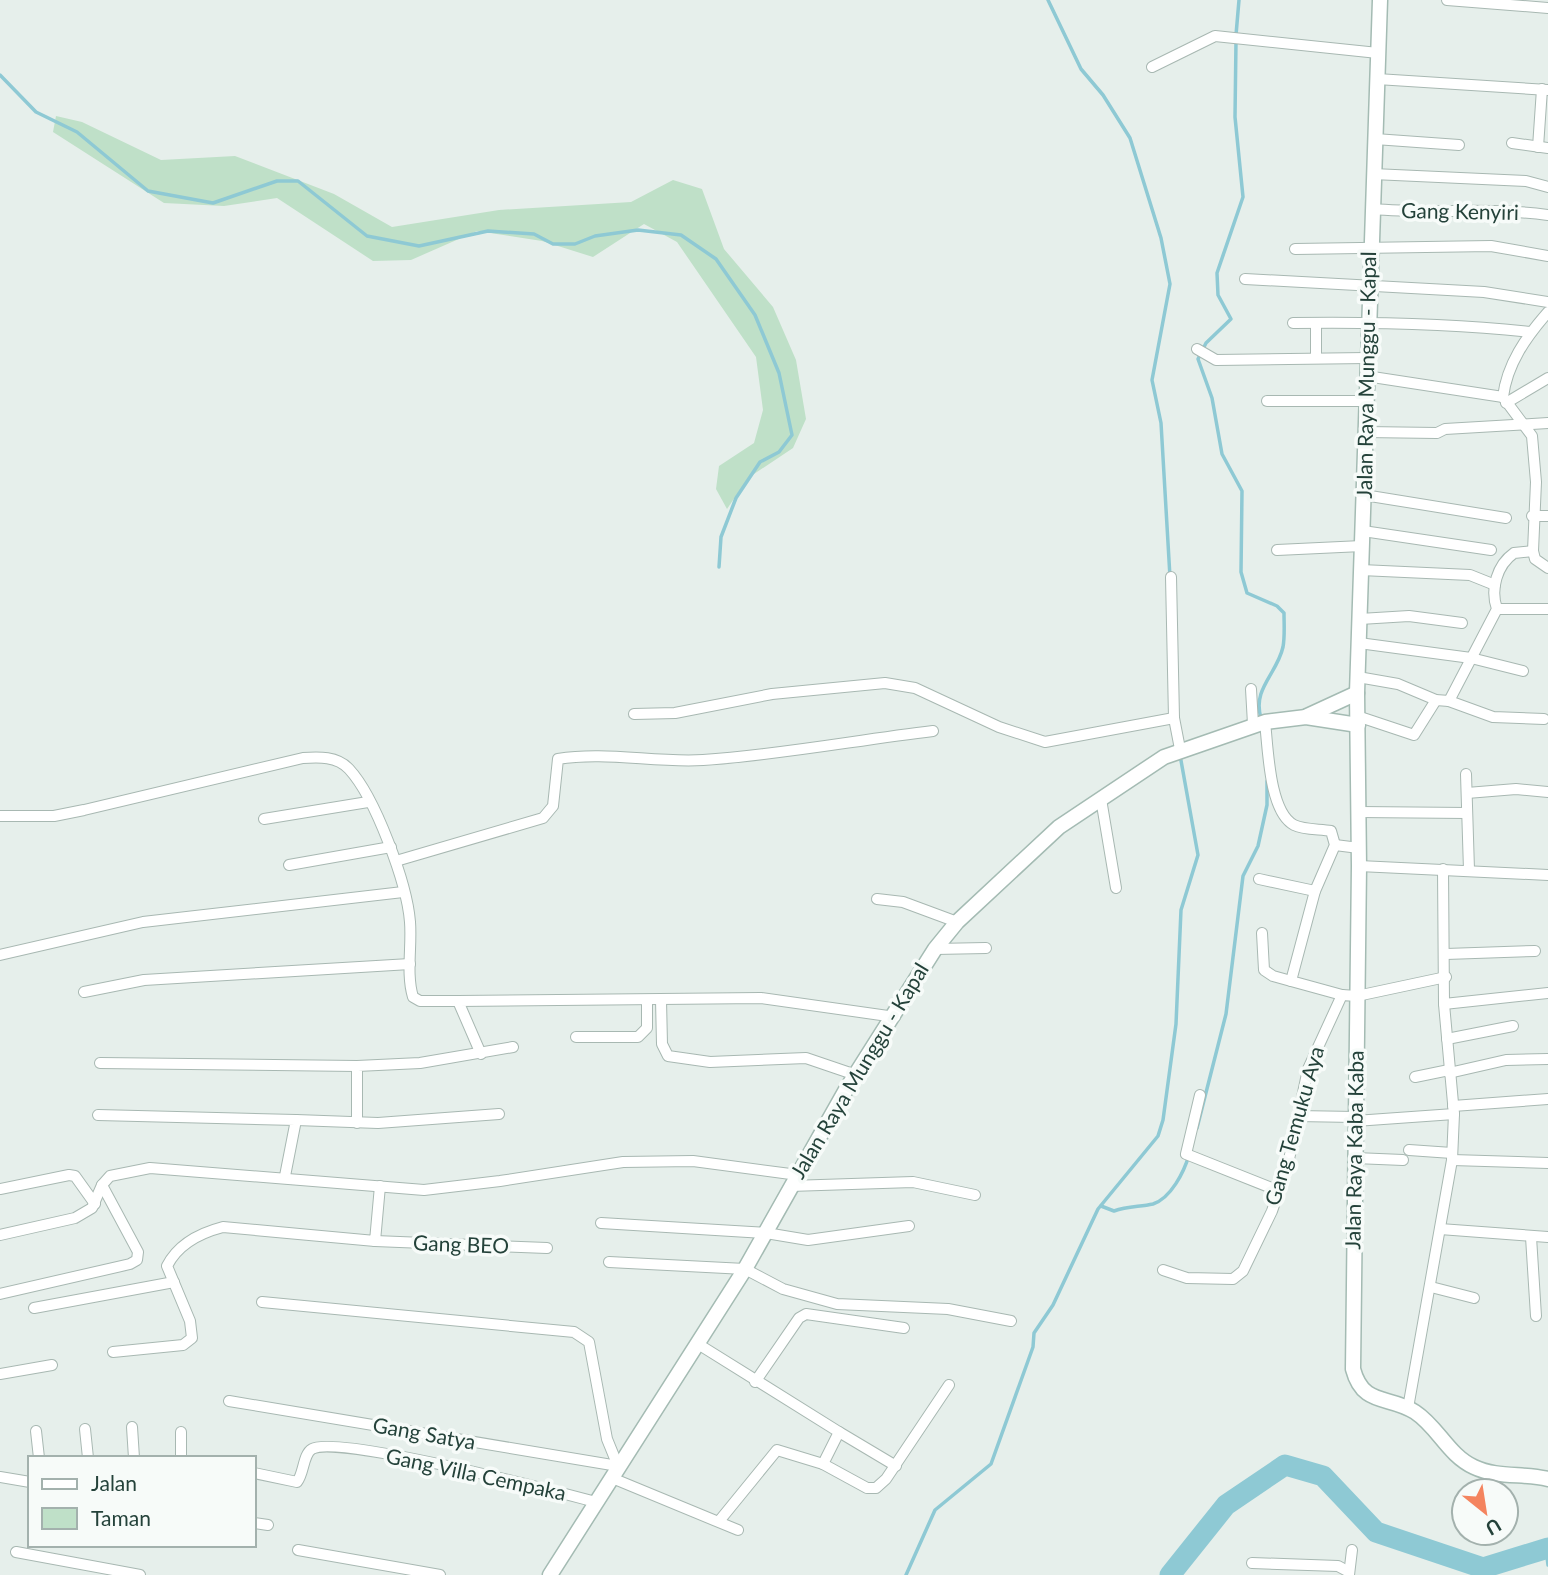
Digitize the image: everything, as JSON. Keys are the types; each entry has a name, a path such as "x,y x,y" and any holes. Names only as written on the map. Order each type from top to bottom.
{"street":[{"name":"Jalan Raya Munggu - Kapal","path":"1306,717 1357,694 1368,286 1380,0"},
{"path":"1447,0 1548,8"},
{"path":"1152,67 1215,36 1378,53"},
{"path":"1377,79 1545,89 1543,147 1512,143"},
{"path":"1374,139 1459,145"},
{"path":"1373,174 1526,181 1548,187"},
{"name":"Gang Kenyiri","path":"1372,209 1424,213 1521,211 1548,215"},
{"path":"1295,249 1491,246 1548,256"},
{"path":"1245,279 1484,292 1548,302"},
{"path":"1548,313 1531,332 1505,376 1505,400 1521,425 1532,436 1536,482 1532,516 1533,551 1535,559 1548,568"},
{"path":"1293,323 1367,321 1469,325 1531,332"},
{"path":"1316,323 1316,358"},
{"path":"1197,349 1216,360 1367,358"},
{"path":"1366,376 1505,400 1548,378"},
{"path":"1267,401 1366,401"},
{"path":"1365,432 1437,433 1445,429 1548,423"},
{"path":"1364,495 1506,518"},
{"path":"1532,516 1548,516"},
{"path":"1363,531 1491,550"},
{"path":"1277,550 1362,546"},
{"path":"1358,721 1414,736 1471,658 1497,609 1491,583 1506,558 1514,553 1533,551"},
{"path":"1361,570 1470,575 1491,583"},
{"path":"1171,577 1174,718 1178,745"},
{"path":"1497,609 1548,609"},
{"path":"1360,619 1409,616 1462,623"},
{"path":"1359,643 1471,658 1523,671"},
{"path":"1358,677 1398,684 1493,718 1544,719"},
{"path":"634,714 675,713 772,694 885,683 915,688 999,727 1045,742 1174,718"},
{"path":"1251,689 1279,807 1293,824 1331,831 1335,845 1315,891 1291,981"},
{"name":"Jalan Raya Kaba Kaba","path":"1357,694 1359,866 1353,1368 1359,1385 1374,1398 1408,1408 1428,1422 1449,1449 1472,1466 1498,1474 1548,1479"},
{"name":"Jalan Raya Munggu - Kapal","path":"550,1575 744,1269 856,1075 895,1017 935,949 957,922 1059,827 1178,745 1259,723 1306,717 1358,721"},
{"path":"396,860 543,818 553,806 558,759 581,755 645,761 704,760 933,731"},
{"path":"0,816 64,814 253,772 303,758 323,757 348,768 396,860 410,920 411,992 416,1000 761,998 895,1017"},
{"path":"1466,774 1469,870"},
{"path":"1467,793 1516,789 1548,792"},
{"path":"1101,799 1116,888"},
{"path":"264,819 368,802"},
{"path":"1359,812 1468,813"},
{"path":"1335,845 1359,848"},
{"path":"289,865 391,847"},
{"path":"1359,866 1548,875"},
{"path":"1408,1408 1452,1156 1453,1110 1444,1004 1446,954 1443,869"},
{"path":"1259,879 1315,891"},
{"path":"0,955 144,922 404,892"},
{"path":"877,899 903,902 957,922"},
{"path":"1262,933 1264,970 1273,976 1342,995 1357,996 1446,977"},
{"path":"935,949 986,948"},
{"path":"1446,954 1535,951"},
{"path":"84,992 144,980 410,964"},
{"path":"1444,1004 1548,993"},
{"name":"Gang Temuku Aya","path":"1163,1269 1187,1278 1238,1277 1258,1242 1279,1191 1312,1057 1342,995"},
{"path":"576,1037 638,1037 647,1028 647,1000"},
{"path":"661,1000 662,1044 668,1056 710,1062 806,1058 856,1075"},
{"path":"458,1001 481,1054"},
{"path":"1447,1039 1513,1026"},
{"path":"100,1063 357,1066 420,1063 513,1047"},
{"path":"1415,1077 1506,1060 1548,1059"},
{"path":"356,1123 357,1066"},
{"path":"1200,1095 1190,1156 1279,1191"},
{"path":"1297,1116 1355,1119 1548,1099"},
{"path":"98,1115 356,1123 499,1114"},
{"path":"285,1176 296,1120"},
{"path":"1409,1150 1548,1163"},
{"path":"1355,1158 1403,1160"},
{"path":"0,1235 75,1218 95,1204 102,1185 117,1172 149,1168 437,1188 623,1162 693,1161 794,1181 913,1182 975,1195"},
{"path":"0,1189 69,1175 75,1176 95,1204"},
{"path":"0,1294 125,1266 137,1260 138,1252 102,1185"},
{"path":"374,1241 380,1186"},
{"path":"601,1223 766,1233 808,1240 909,1226"},
{"name":"Gang BEO","path":"174,1282 167,1266 182,1246 205,1232 223,1227 374,1241 547,1248"},
{"path":"1440,1229 1548,1237"},
{"path":"1531,1237 1535,1315"},
{"path":"609,1262 744,1269 783,1289 836,1304 948,1308 1011,1321"},
{"path":"34,1308 174,1282 190,1321 192,1338 189,1342 113,1352"},
{"path":"1431,1287 1474,1298"},
{"path":"262,1302 583,1335 591,1350 615,1472"},
{"path":"755,1382 802,1315 904,1328"},
{"path":"698,1344 755,1382 896,1466"},
{"path":"0,1374 52,1365"},
{"path":"720,1520 776,1450 822,1464 872,1488 882,1483 896,1466 948,1385"},
{"name":"Gang Satya","path":"229,1401 615,1472 738,1530"},
{"path":"132,1427 134,1456"},
{"path":"85,1429 88,1456"},
{"path":"36,1431 39,1456"},
{"path":"181,1432 181,1456"},
{"path":"822,1464 839,1432"},
{"name":"Gang Villa Cempaka","path":"256,1473 297,1482 314,1447 335,1447 433,1461 596,1503"},
{"path":"0,1477 28,1482"},
{"path":"256,1523 268,1525"},
{"path":"298,1550 440,1575"},
{"path":"1252,1563 1338,1566 1349,1574 1352,1550"},
{"path":"16,1552 140,1575"}],"green space":[{"path":"56,116 82,122 161,160 235,156 334,194 392,227 499,210 631,202 673,180 702,189 724,249 773,307 796,360 806,419 793,448 748,478 727,509 716,489 719,466 754,443 763,410 756,357 677,242 644,224 593,257 542,241 477,231 411,260 373,261 277,198 224,206 164,203 53,132"}],"waterway":[{"path":"1048,0 1081,69 1103,95 1130,138 1161,238 1170,284 1152,380 1161,423 1170,577"},
{"path":"1236,35 1239,0"},
{"path":"1236,41 1235,117 1243,197 1217,273 1218,295 1231,319 1206,343 1198,359 1212,398 1222,454 1242,491 1241,572 1247,593 1277,606 1284,613 1283,647 1262,690 1259,708 1261,718"},
{"path":"0,75 36,112 77,132 148,191 213,203 277,181 298,181 367,236 419,246 488,231 534,234 553,244 575,244 595,236 638,230 681,235 716,259 755,315 779,373 792,435 779,452 760,462 736,498 721,537 719,567"},
{"path":"906,1575 935,1510 991,1464 1033,1347 1034,1333 1053,1305 1098,1209 1158,1136 1163,1120 1176,1024 1181,910 1198,855 1180,755"},
{"path":"1197,1128 1226,1014 1243,876 1258,846 1267,805 1267,781"},
{"path":"1101,1206 1114,1211 1160,1201 1176,1184 1189,1155"},
{"path":"1170,1575 1226,1505 1285,1465 1323,1476 1376,1532 1483,1568 1548,1548"},
{"path":"1546,1549 1548,1565"}]}
